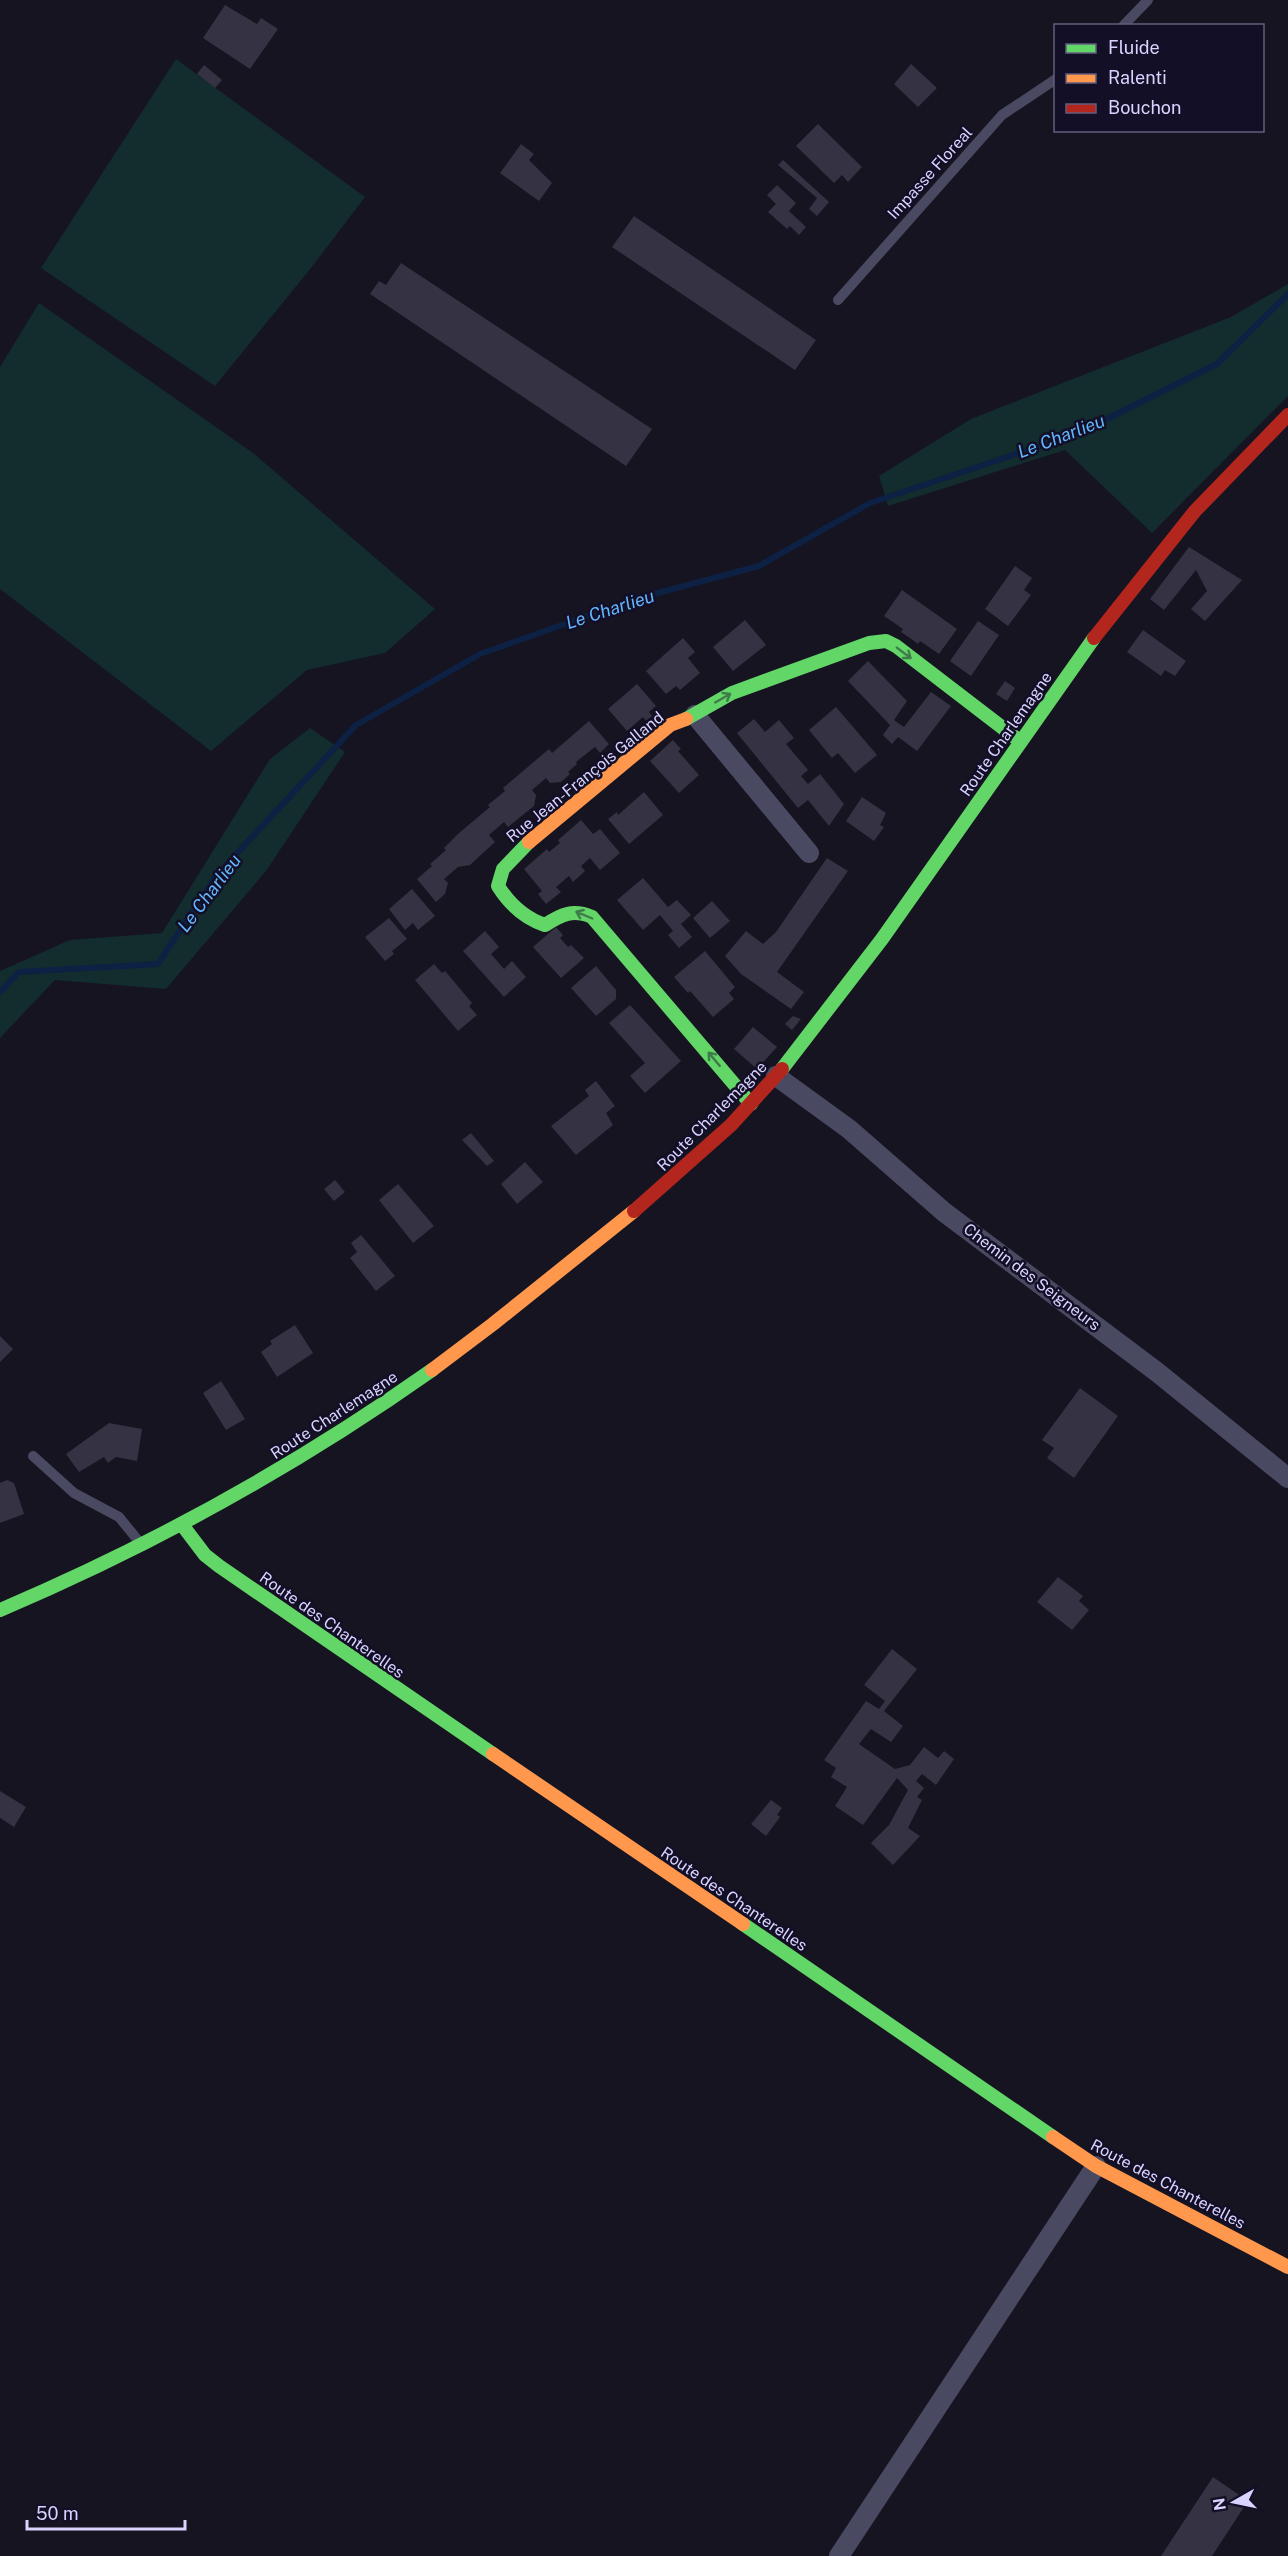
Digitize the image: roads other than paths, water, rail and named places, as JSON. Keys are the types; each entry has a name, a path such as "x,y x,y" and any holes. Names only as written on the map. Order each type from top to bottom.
{"street":[{"name":"Route Charlemagne","path":"0,1610 183,1526 286,1467 447,1359 673,1179 752,1104 776,1076 833,1005 1097,634 1183,525 1222,480 1288,415"},
{"name":"Rue Jean-François Galland","path":"752,1104 592,917 577,910 561,914 545,925 528,920 507,899 498,886 502,869 518,851 670,725 695,715 732,693 869,643 886,641 1021,742"},
{"path":"695,715 809,853"},
{"name":"Chemin des Seigneurs","path":"776,1076 849,1129 944,1212 1157,1372 1288,1478"},
{"name":"Route des Chanterelles","path":"183,1526 205,1555 228,1573 1096,2166 1288,2267"},
{"path":"838,2556 1096,2166"}],"lane":[{"path":"1125,24 1148,0"},
{"name":"Impasse Floreal","path":"838,300 1002,115 1054,80"},
{"path":"33,1456 74,1493 119,1517 143,1546"}],"waterway":[{"name":"Le Charlieu","path":"0,992 19,972 158,964 216,876 356,725 480,654 635,599 759,566 870,503 1079,433 1217,364 1288,294"}]}
